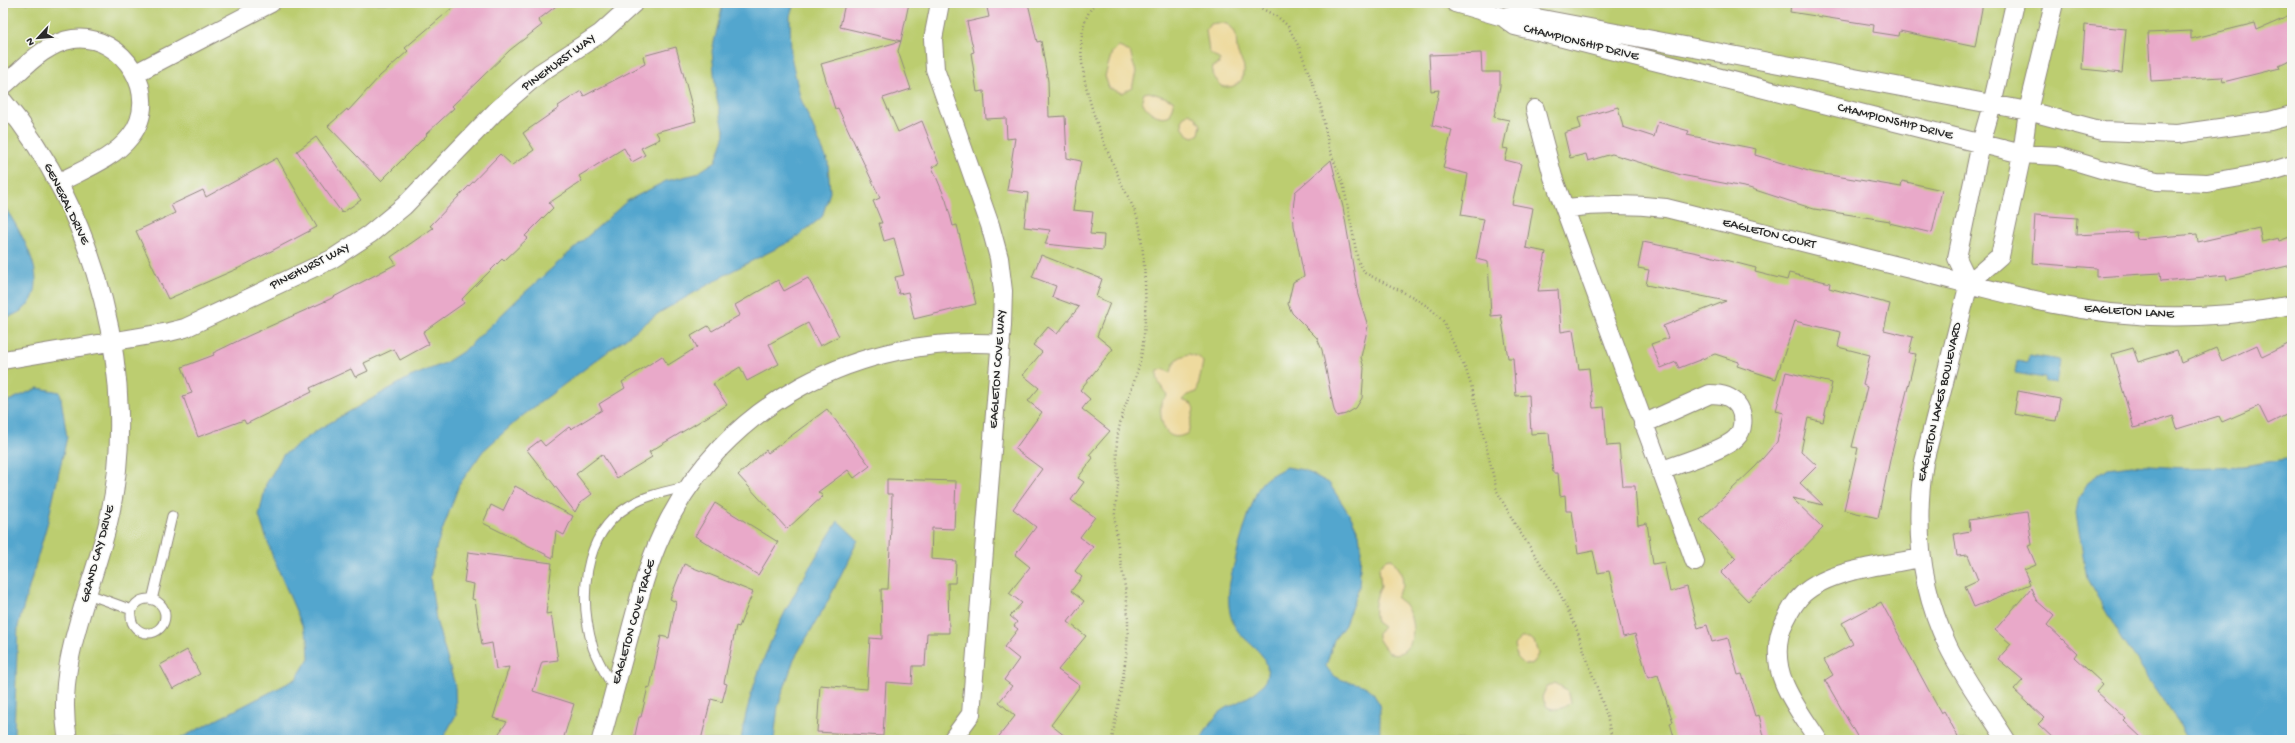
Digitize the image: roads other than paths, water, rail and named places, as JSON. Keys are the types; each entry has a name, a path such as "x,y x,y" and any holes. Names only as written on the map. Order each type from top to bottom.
{"street":[{"path":"136,73 271,3"},
{"name":"PINEHURST WAY","path":"3,360 169,332 192,325 332,259 364,239 404,206 498,109 540,73 601,33 634,3"},
{"name":"EAGLETON COVE WAY","path":"940,3 933,39 935,70 990,226 999,258 1003,291 1001,344 971,714 952,740"},
{"name":"CHAMPIONSHIP DRIVE","path":"1455,3 1504,18 1515,26 2022,154 2058,156 2101,169 2157,181 2207,183 2269,172 2292,165"},
{"path":"2014,3 1992,105 1981,143 1957,258 1969,283 2000,256 2022,154 2028,112 2054,3"},
{"name":"CHAMPIONSHIP DRIVE","path":"1504,18 1515,14 2028,112 2103,131 2177,134 2270,121 2292,115"},
{"path":"3,86 46,50 59,43 73,40 88,39 102,43 115,50 126,59 136,73 141,86 142,101 138,123 131,136 122,147 110,155 58,183"},
{"name":"GENERAL DRIVE","path":"3,101 31,137 58,183 78,223 91,256 101,290 112,342"},
{"path":"1535,109 1553,176 1566,208 1591,283 1660,471 1695,562"},
{"name":"EAGLETON COURT","path":"1566,208 1597,204 1632,204 1666,208 1969,283"},
{"name":"EAGLETON LANE","path":"1969,283 2052,304 2134,314 2188,316 2243,313 2292,305"},
{"name":"EAGLETON LAKES BOULEVARD","path":"1969,283 1924,462 1920,488 1919,529 1921,558 1930,598 1949,648 2006,740"},
{"name":"GRAND CAY DRIVE","path":"68,740 64,696 67,665 109,521 116,468 118,432 117,378 112,342"},
{"name":"EAGLETON COVE TRACE","path":"601,740 646,574 662,533 690,486 730,438 752,419 788,393 826,373 867,357 910,347 939,344 1001,344"},
{"path":"1643,424 1710,394 1720,394 1730,397 1739,407 1743,418 1742,430 1736,438 1723,446 1660,471"},
{"path":"1818,740 1790,694 1779,668 1778,640 1782,627 1794,604 1804,593 1828,578 1921,558"}],"lane":[{"path":"615,690 594,650 586,622 584,584 599,536 606,526 628,506 648,497 690,486"},
{"path":"152,600 172,516"},
{"path":"88,594 132,610"},
{"path":"142,600 152,600 162,607 165,614 164,622 160,628 154,632 139,631 131,618 132,610 136,604 142,600"}],"water":[{"path":"723,3 794,3 790,16 791,56 800,97 828,162 830,192 822,217 793,240 732,271 659,313 521,417 483,451 459,485 437,545 430,577 436,620 455,685 456,715 442,740 177,740 296,679 309,658 308,639 272,555 259,516 266,484 283,455 319,429 410,377 445,363 465,350 522,295 627,201 666,181 696,174 716,161 725,134 716,94 712,51"},
{"path":"3,204 28,250 34,267 36,283 33,298 23,310 5,318 3,317"},
{"path":"2029,355 2060,360 2056,384 2045,382 2044,378 2015,373 2017,361 2027,363"},
{"path":"38,388 60,392 67,437 48,521 18,626 14,733 18,740 3,740 3,469 8,401"},
{"path":"2292,458 2292,740 2188,740 2174,715 2122,639 2087,579 2076,514 2079,497 2089,481 2108,468 2131,465 2186,468 2243,466"},
{"path":"1286,467 1304,470 1329,483 1351,517 1359,534 1361,549 1359,587 1345,625 1334,640 1326,666 1332,674 1339,679 1361,685 1374,693 1379,706 1380,736 1382,740 1200,740 1217,715 1223,710 1254,693 1265,682 1267,666 1264,659 1260,653 1242,636 1233,623 1229,607 1229,590 1242,536 1257,491 1266,479"},
{"path":"838,521 858,540 827,603 794,659 778,706 774,740 741,740 755,681 766,653 792,599"}]}
